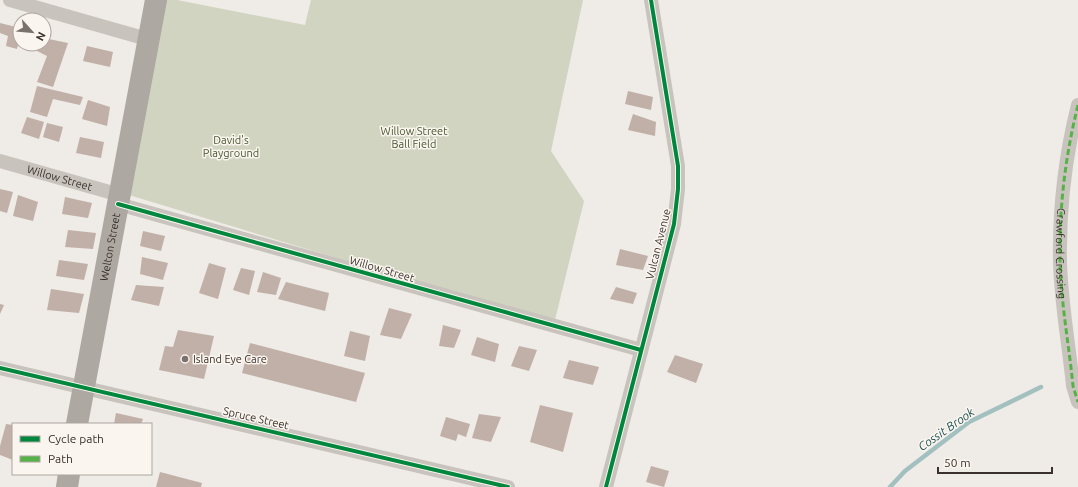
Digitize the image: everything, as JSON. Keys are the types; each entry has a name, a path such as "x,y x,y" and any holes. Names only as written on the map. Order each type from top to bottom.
{"main road":[{"name":"Welton Street","path":"77,423 119,200 147,39 156,0"},
{"path":"67,487 69,475"}],"street":[{"path":"10,0 147,39"},
{"name":"Vulcan Avenue","path":"606,487 674,224 678,189 678,166 651,0"},
{"name":"Crawford Crossing","path":"1078,106 1068,142 1060,214 1060,264 1073,386 1078,402"},
{"name":"Willow Street","path":"0,161 119,200 641,350"},
{"name":"Spruce Street","path":"0,368 508,487"}],"green space":[{"name":"Willow Street Ball Field","path":"156,0 177,0 305,25 311,0 583,0 551,151 584,201 554,324 119,192"}],"building":[{"path":"0,23 12,26 12,48 6,46 8,36 0,33"},
{"path":"52,40 68,43 53,87 37,82 47,56 39,52 52,52"},
{"path":"87,46 113,52 110,67 83,61"},
{"path":"37,86 83,97 80,105 53,99 47,117 30,112"},
{"path":"628,91 653,97 651,110 625,104"},
{"path":"88,100 110,107 107,126 82,119"},
{"path":"633,114 656,122 655,136 628,130"},
{"path":"27,117 44,122 39,139 21,133"},
{"path":"47,123 63,127 59,142 43,137"},
{"path":"80,137 104,142 101,158 76,153"},
{"path":"0,189 13,192 7,213 0,211"},
{"path":"18,195 38,202 33,221 13,216"},
{"path":"65,197 92,203 88,218 62,214"},
{"path":"68,230 96,233 93,249 65,247"},
{"path":"143,231 165,236 161,251 140,246"},
{"path":"620,249 648,256 643,270 616,265"},
{"path":"142,257 168,263 163,280 140,274"},
{"path":"59,260 88,264 84,280 56,276"},
{"path":"209,263 226,268 218,299 199,293"},
{"path":"241,268 255,271 249,295 233,290"},
{"path":"263,272 281,278 276,295 257,292"},
{"path":"286,282 329,293 325,311 278,299"},
{"path":"136,285 164,287 159,306 131,300"},
{"path":"616,287 637,293 633,304 610,299"},
{"path":"51,289 84,294 79,313 47,310"},
{"path":"0,304 4,305 0,314"},
{"path":"389,308 412,314 401,339 380,335"},
{"path":"443,325 461,330 454,348 439,346"},
{"name":"Island Eye Care","path":"178,330 214,336 204,379 159,370 165,346 173,347"},
{"path":"350,331 370,336 365,361 344,356"},
{"path":"477,337 499,344 495,362 471,355"},
{"path":"250,343 365,373 356,402 242,373"},
{"path":"519,346 537,350 529,371 511,366"},
{"path":"675,355 703,364 696,383 667,372"},
{"path":"569,360 599,367 593,385 563,378"},
{"path":"540,405 573,413 563,452 530,442"},
{"path":"116,413 143,419 141,423 114,423"},
{"path":"479,414 501,417 491,442 472,438"},
{"path":"446,417 470,424 466,437 458,434 456,441 440,436"},
{"path":"6,424 12,425 12,460 0,455 0,446"},
{"path":"651,466 669,471 664,487 646,482"},
{"path":"160,472 202,483 201,487 156,487"}],"waterway":[{"name":"Cossit Brook","path":"890,487 905,471 969,422 1041,387"}],"marked path":[{"path":"1078,105 1066,164 1060,242 1063,308 1073,386 1078,402"}],"cycle path":[{"path":"606,487 674,224 678,189 678,166 651,0"},
{"path":"118,204 641,350"},
{"path":"0,368 508,487"}],"place":[{"name":"Island Eye Care","path":"185,359"}],"park label":[{"name":"David's Playground","path":"231,146"}]}
